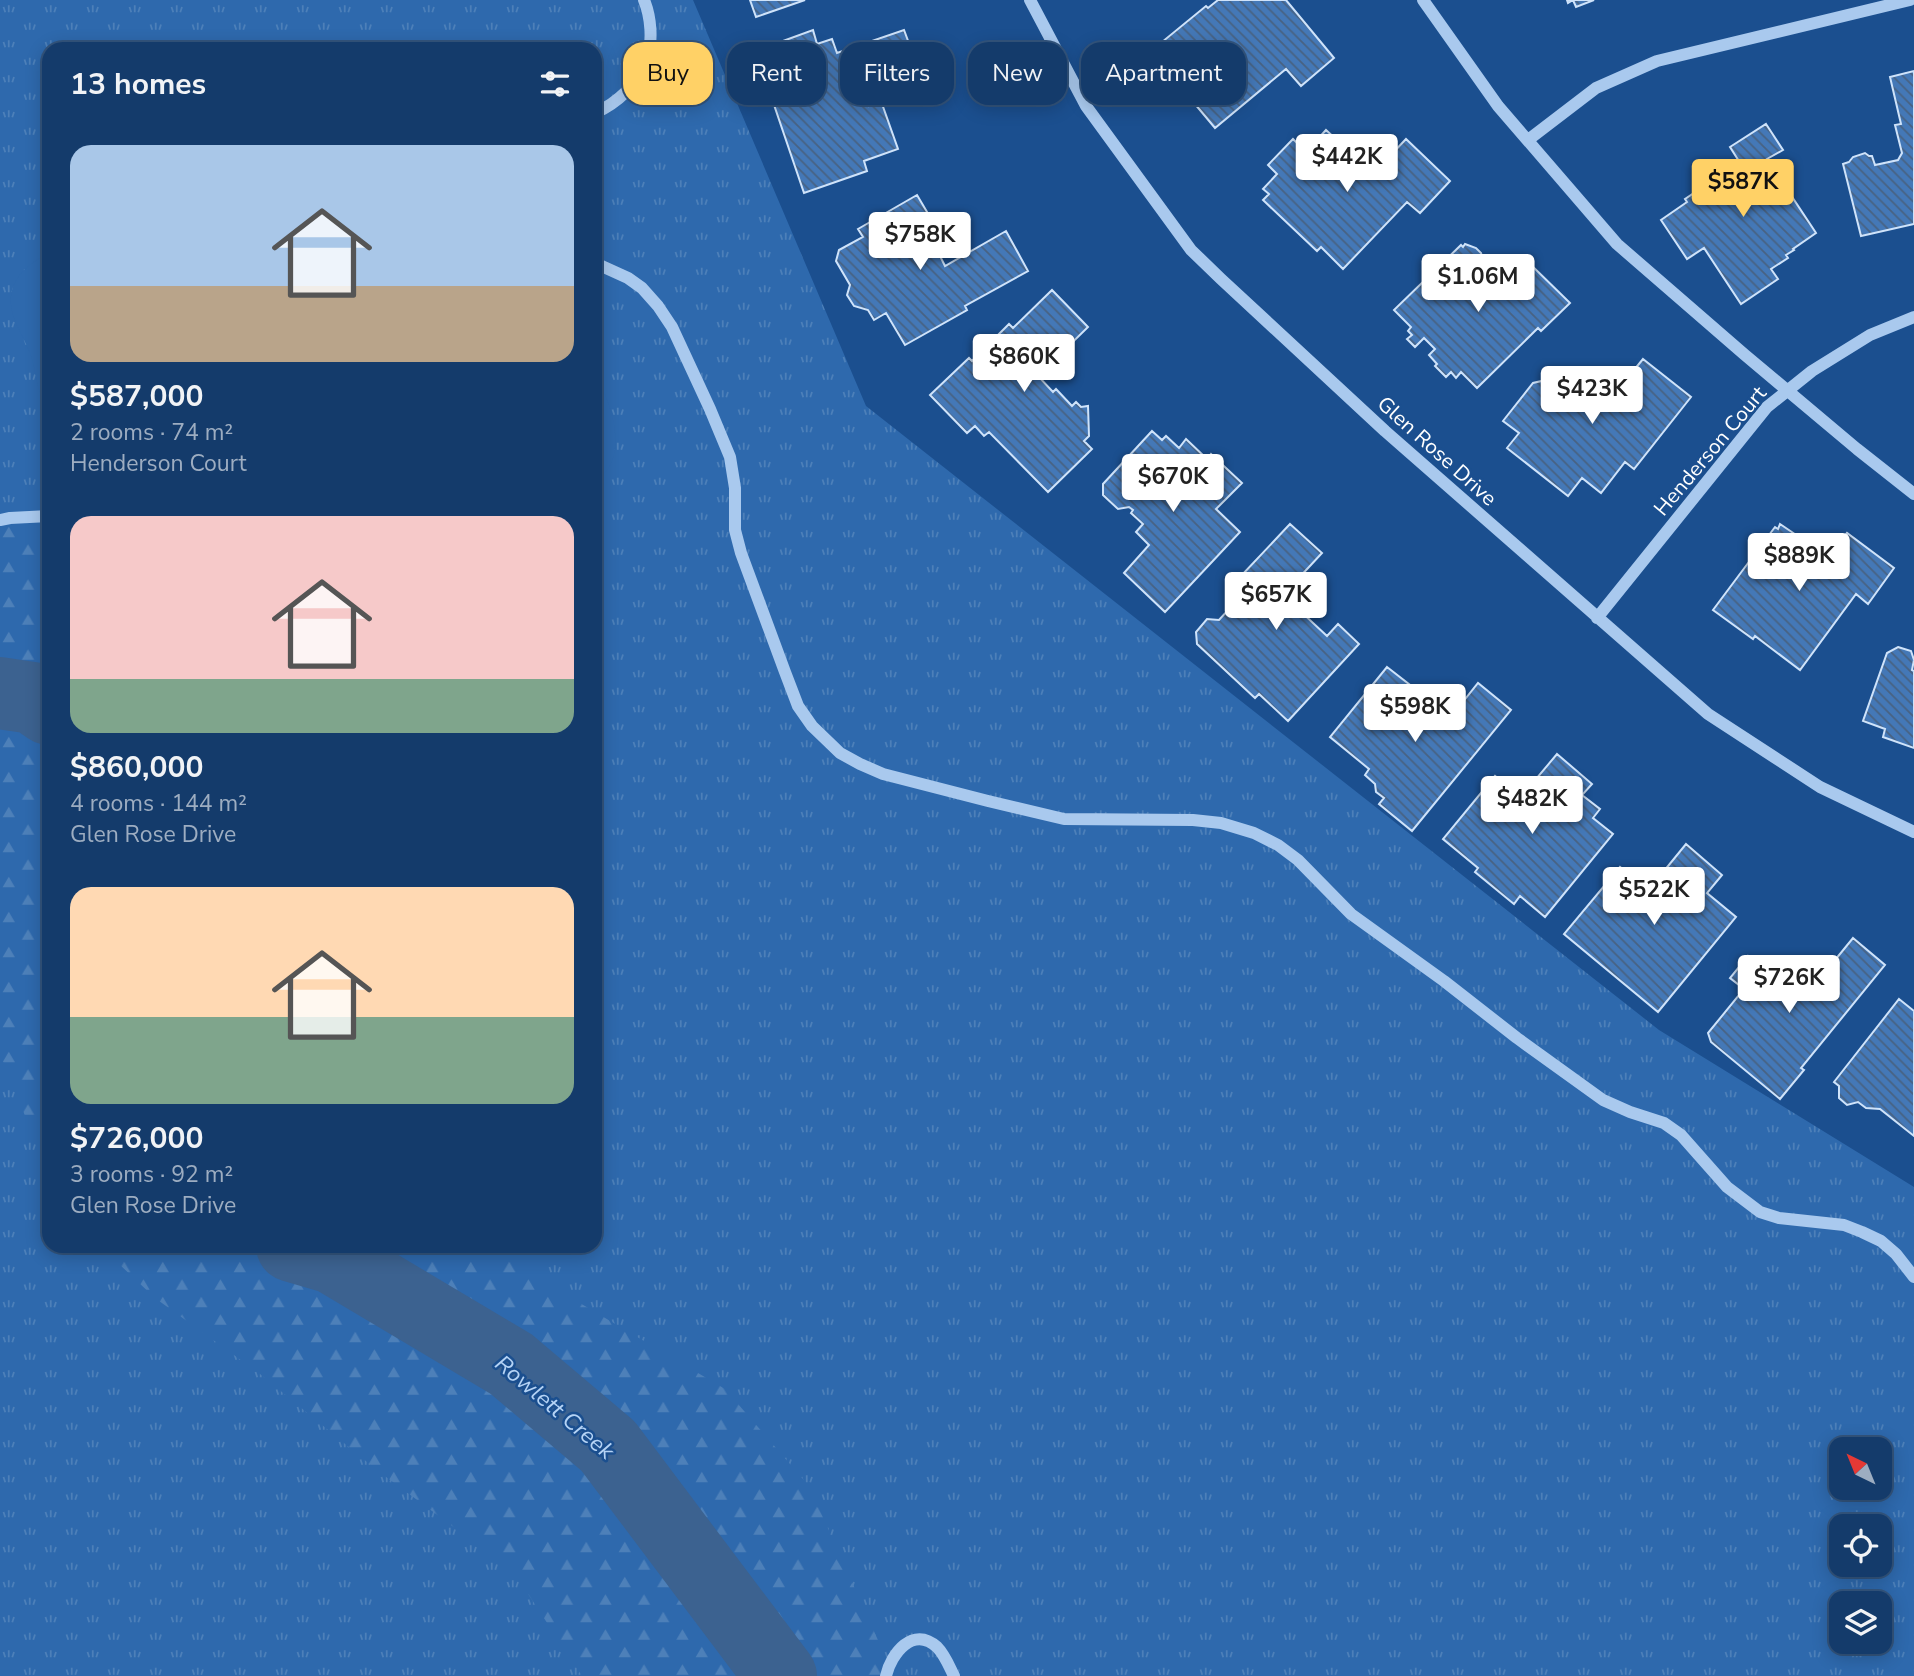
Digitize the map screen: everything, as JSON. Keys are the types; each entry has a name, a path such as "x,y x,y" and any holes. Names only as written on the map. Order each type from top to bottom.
{"street":[{"path":"602,108 621,96 636,80 648,60 649,14 644,0"},
{"name":"Glen Rose Drive","path":"1030,0 1086,106 1191,250 1385,431 1707,714 1820,787 1914,832"},
{"path":"1423,0 1499,106 1618,244 1787,391 1914,494"},
{"path":"1528,140 1596,88 1657,61 1910,0"},
{"path":"602,266 642,288 672,327 730,457 735,488 735,530 741,553 798,706 811,726 840,753 883,774 1063,819 1212,822 1254,834 1278,845 1298,860 1351,914 1603,1100 1664,1123 1681,1135 1727,1186 1760,1212 1779,1218 1844,1225 1862,1232 1881,1241 1896,1254 1914,1277"},
{"name":"Henderson Court","path":"1597,618 1767,407 1812,371 1870,335 1914,317"},
{"path":"0,520 42,516"},
{"path":"886,1676 899,1649 918,1639 934,1644 954,1676"}],"green space":[{"path":"0,0 693,0 711,42 623,42 623,105 713,105 713,47 727,80 727,105 738,105 866,406 1659,1030 1914,1187 1914,1676 0,1676"},
{"path":"42,256 42,397 30,354 11,307 13,287 17,279"},
{"path":"602,388 615,430 613,460 602,475"},
{"path":"0,512 42,519 42,1158 0,1054"},
{"path":"107,1253 516,1253 541,1280 725,1389 809,1486 894,1676 582,1676 513,1571 378,1471 260,1374 155,1298"}],"building":[{"path":"750,0 805,0 756,17"},
{"path":"1218,0 1286,0 1334,58 1301,86 1286,69 1246,102 1246,42 1162,42 1206,6 1208,8"},
{"path":"1573,0 1594,0 1576,7"},
{"path":"813,30 816,42 780,42"},
{"path":"904,30 908,42 869,42"},
{"path":"832,39 837,53 840,52 840,105 882,105 898,149 864,161 867,171 804,193 774,105 826,105 826,42 823,42"},
{"path":"1914,71 1914,224 1861,236 1843,164 1865,153 1872,156 1875,165 1898,160 1902,153 1895,125 1901,124 1890,77"},
{"path":"1196,105 1243,105 1215,128"},
{"path":"1766,124 1783,150 1767,159 1816,233 1771,269 1778,279 1741,304 1704,248 1687,259 1661,220 1687,202 1685,199 1697,191 1699,194 1742,166 1730,147"},
{"path":"1326,130 1349,151 1341,160 1358,176 1373,174 1406,139 1450,181 1420,213 1407,202 1343,269 1321,247 1317,251 1263,200 1269,194 1263,189 1277,174 1268,165 1293,139 1306,152"},
{"path":"917,195 933,222 927,225 941,250 938,252 945,266 1006,231 1028,271 965,306 967,310 905,345 886,313 874,320 868,310 854,306 847,295 850,285 836,261 839,250 863,237 858,229"},
{"path":"1465,244 1481,253 1484,263 1481,266 1503,288 1528,262 1570,303 1541,331 1538,328 1477,388 1461,372 1456,378 1451,372 1446,377 1429,355 1435,349 1424,338 1415,347 1407,339 1412,335 1408,331 1411,327 1394,310"},
{"path":"1052,290 1088,327 1038,376 1053,392 1056,389 1072,406 1076,402 1081,407 1088,406 1089,436 1084,441 1092,449 1048,492 989,432 984,436 975,426 967,433 930,395 969,358 972,361 1009,324 1013,328"},
{"path":"1643,359 1691,397 1634,469 1625,462 1601,493 1582,478 1568,496 1507,448 1519,433 1503,421 1533,383 1550,379 1558,369 1569,369 1586,382 1582,387 1609,409 1620,396 1616,392"},
{"path":"1152,431 1162,440 1166,436 1179,448 1186,439 1207,459 1211,454 1242,483 1216,509 1240,532 1165,612 1124,573 1149,545 1136,532 1143,524 1131,513 1133,510 1129,507 1118,509 1103,495 1103,484"},
{"path":"1290,524 1322,553 1283,595 1327,636 1338,624 1359,644 1288,721 1259,694 1255,698 1197,644 1196,632 1207,619 1219,620 1251,585 1241,576"},
{"path":"1780,524 1802,539 1797,550 1821,567 1847,533 1894,568 1868,604 1856,594 1800,670 1755,636 1753,639 1713,610 1775,527 1778,529"},
{"path":"1898,647 1911,651 1914,660 1914,748 1883,737 1885,729 1863,721 1887,653"},
{"path":"1387,667 1410,685 1403,693 1442,728 1478,683 1511,710 1412,831 1379,804 1384,798 1376,792 1375,784 1365,775 1369,769 1330,737"},
{"path":"1557,754 1592,784 1582,795 1600,809 1593,818 1613,834 1545,917 1520,896 1514,904 1475,872 1478,868 1443,839 1495,776 1521,797"},
{"path":"1686,844 1722,875 1707,893 1736,917 1658,1012 1564,934 1620,867 1639,883 1637,885 1640,888 1645,882 1651,887"},
{"path":"1853,938 1885,965 1801,1068 1804,1070 1780,1099 1711,1042 1708,1033 1744,989 1730,978 1748,956 1761,966 1767,958 1809,992"},
{"path":"1899,999 1914,1011 1914,1136 1880,1109 1866,1108 1858,1102 1847,1105 1839,1098 1839,1086 1834,1082"}],"waterway":[{"name":"Rowlett Creek","path":"0,693 33,698 42,704"},
{"name":"Rowlett Creek","path":"316,1253 333,1258 511,1364 608,1446 781,1676"}]}
